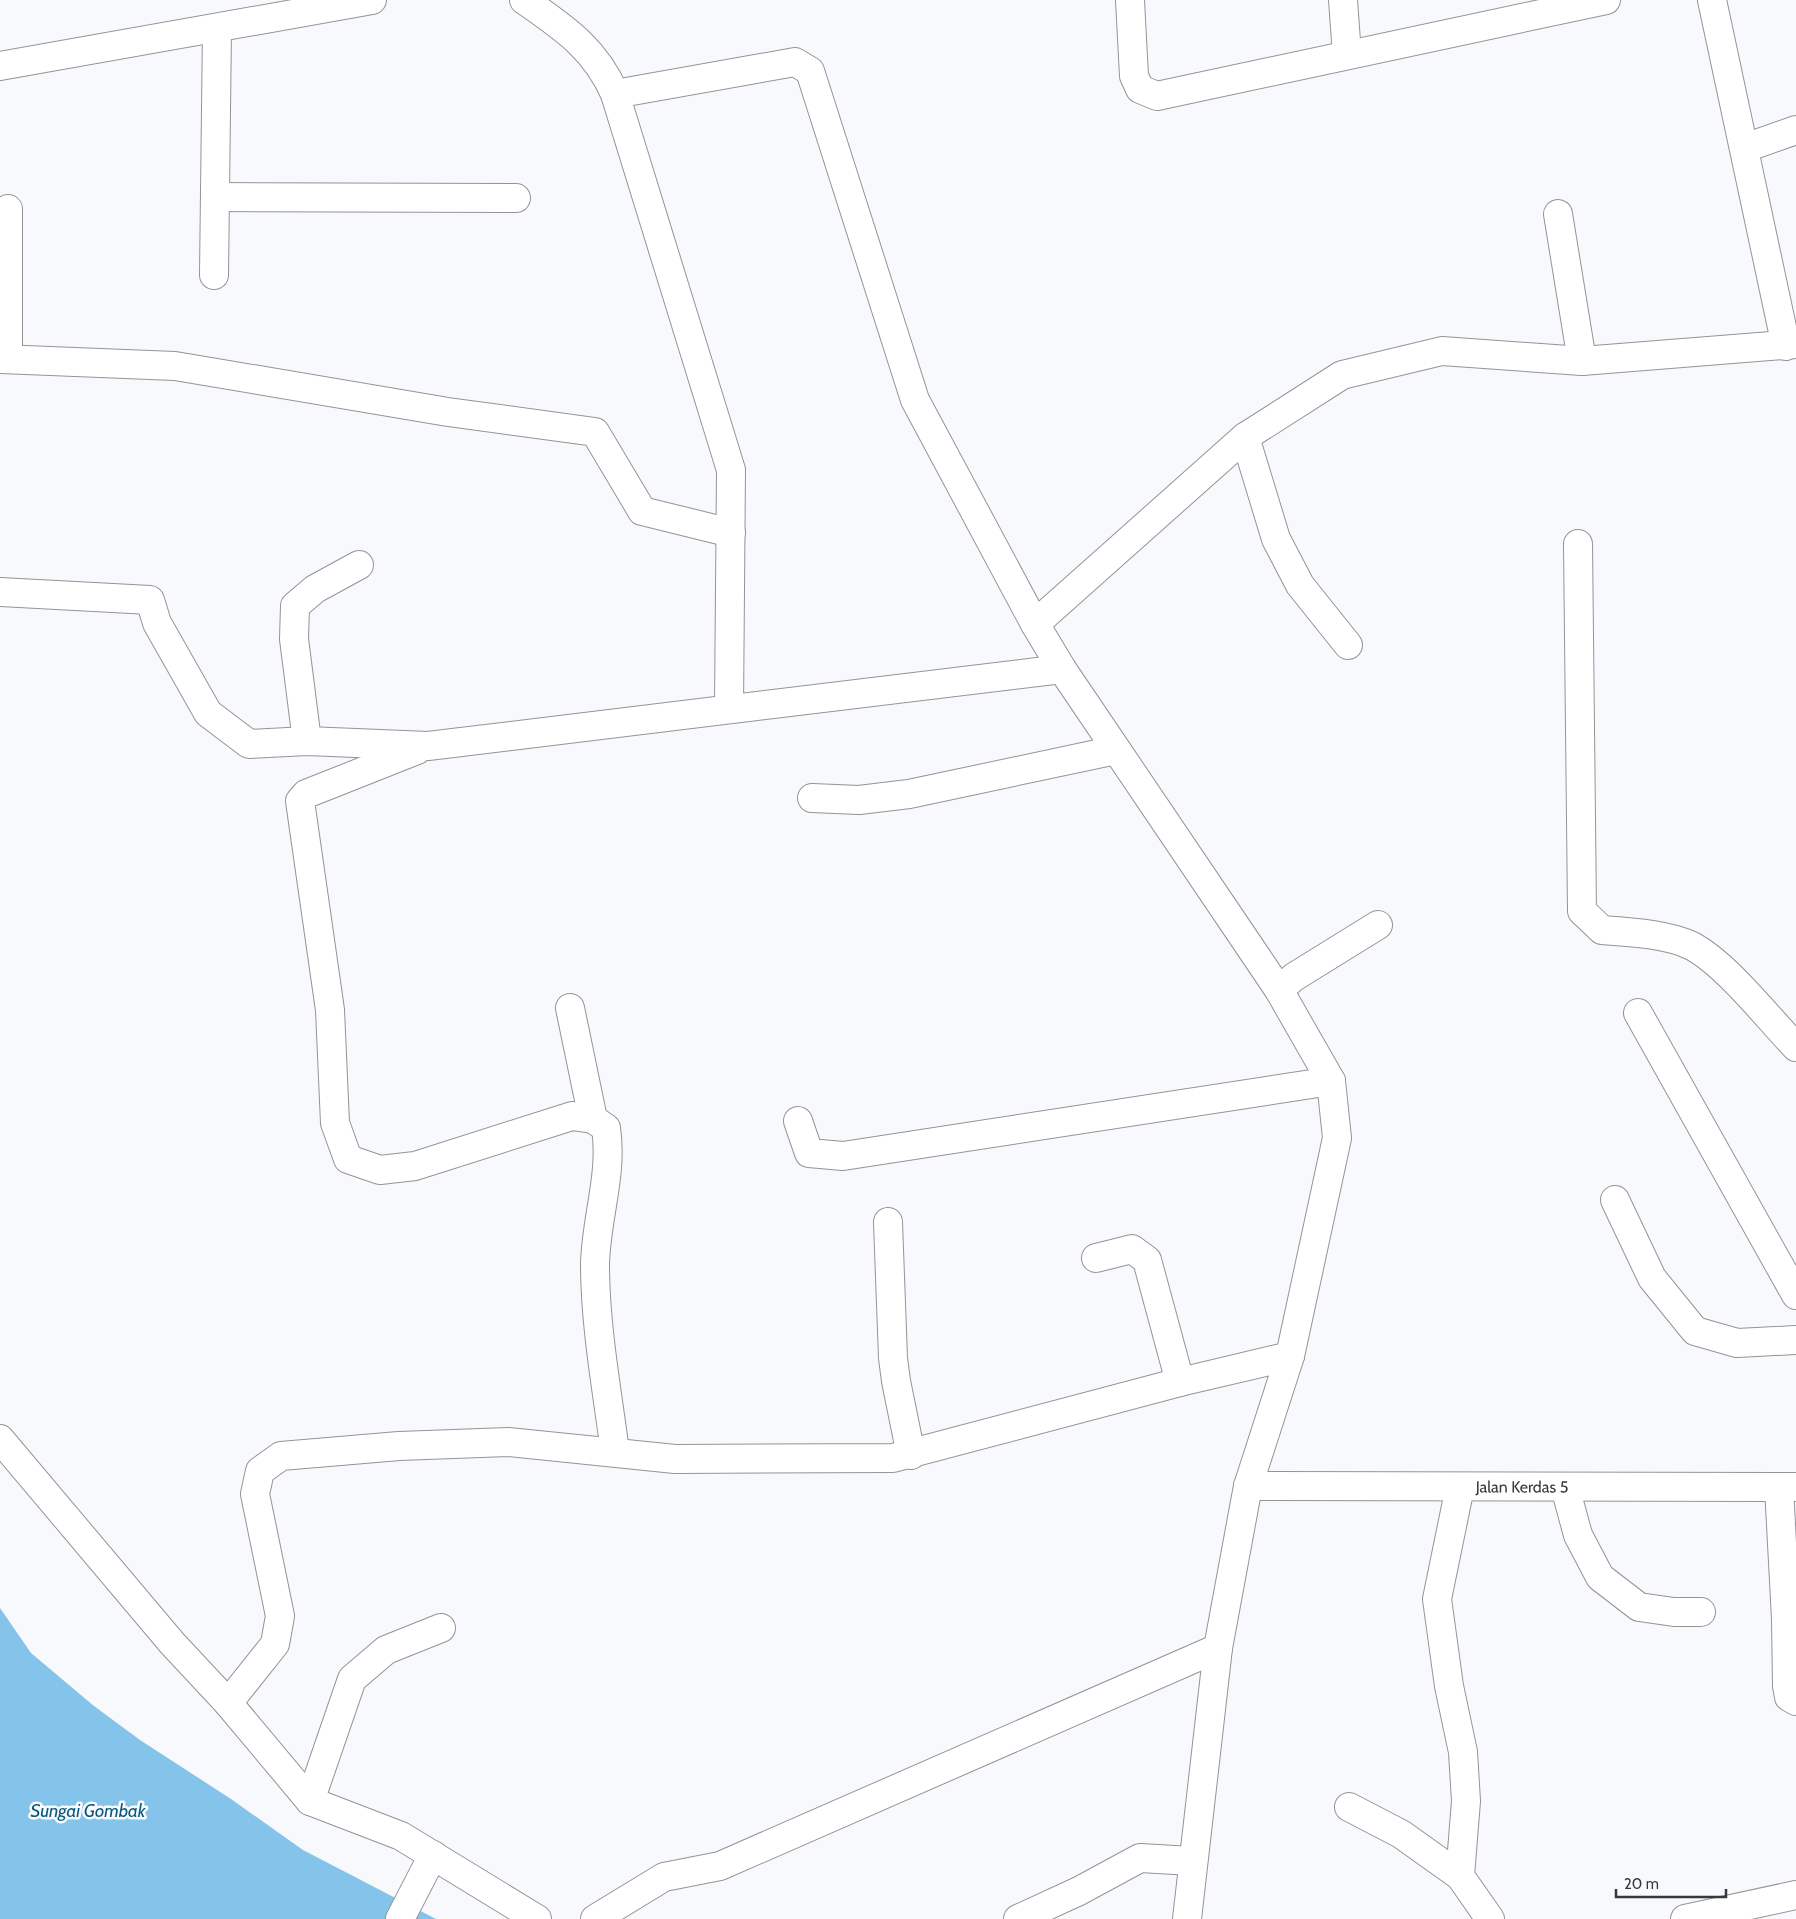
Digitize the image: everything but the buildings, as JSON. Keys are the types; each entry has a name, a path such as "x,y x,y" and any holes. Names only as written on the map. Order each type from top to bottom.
{"street":[{"path":"0,66 372,0"},
{"path":"524,0 566,31 591,53 605,72 615,94 731,470 729,709"},
{"path":"1130,0 1134,76 1140,89 1157,96 1346,56 1503,11 1606,0"},
{"path":"1343,0 1346,56"},
{"path":"1035,624 1245,437 1342,375 1442,351 1582,361 1791,345 1712,0"},
{"path":"214,275 217,28"},
{"path":"615,94 795,62 810,71 915,400 1035,624 1062,669 1279,990 1331,1082 1337,1138 1290,1356 1248,1486 1218,1648 1192,1861 1187,1919"},
{"path":"1746,148 1796,130"},
{"path":"215,197 516,198"},
{"path":"8,209 4,359 175,366 448,412 595,432 642,511 730,533"},
{"path":"1558,214 1582,361"},
{"path":"1245,437 1276,539 1300,585 1348,645"},
{"path":"1578,544 1582,912 1602,930 1643,933 1691,946 1714,962 1796,1047"},
{"path":"307,741 294,639 295,606 316,589 359,564"},
{"path":"0,592 150,600 157,623 208,712 250,744 307,741 428,746 1062,669"},
{"path":"428,746 306,794 300,801 330,1010 335,1123 348,1159 380,1170 415,1166 572,1116 593,1119 606,1128 610,1150 595,1263 600,1337 615,1452"},
{"path":"812,798 859,800 909,794 1116,750"},
{"path":"1279,990 1294,977 1378,924"},
{"path":"570,1008 593,1119"},
{"path":"1638,1013 1796,1295"},
{"path":"798,1121 809,1153 843,1156 1331,1082"},
{"path":"1615,1200 1652,1278 1695,1331 1737,1343 1796,1340"},
{"path":"888,1222 893,1358 911,1455"},
{"path":"1096,1258 1132,1249 1147,1260 1180,1382"},
{"path":"228,1703 275,1644 280,1616 255,1494 260,1471 281,1456 400,1446 508,1442 675,1459 893,1458 911,1455 1180,1382 1290,1356"},
{"path":"0,1439 172,1643 228,1703 310,1801 401,1836 532,1918"},
{"name":"Jalan Kerdas 5","path":"1248,1486 1788,1487"},
{"path":"1460,1487 1437,1599 1449,1686 1463,1752 1466,1801 1460,1876"},
{"path":"1565,1487 1578,1535 1600,1577 1639,1607 1674,1612 1701,1612"},
{"path":"1788,1487 1787,1686 1789,1697 1796,1701"},
{"path":"310,1801 352,1679 386,1650 441,1628"},
{"path":"595,1919 664,1877 720,1866 1218,1648"},
{"path":"1349,1806 1400,1834 1460,1876 1490,1919"},
{"path":"400,1919 416,1892 432,1854"},
{"path":"1018,1919 1079,1891 1140,1858 1192,1861"},
{"path":"1685,1919 1796,1895"}],"water":[{"name":"Sungai Gombak","path":"0,1608 31,1653 94,1706 140,1740 231,1799 303,1850 436,1919 0,1919"}]}
